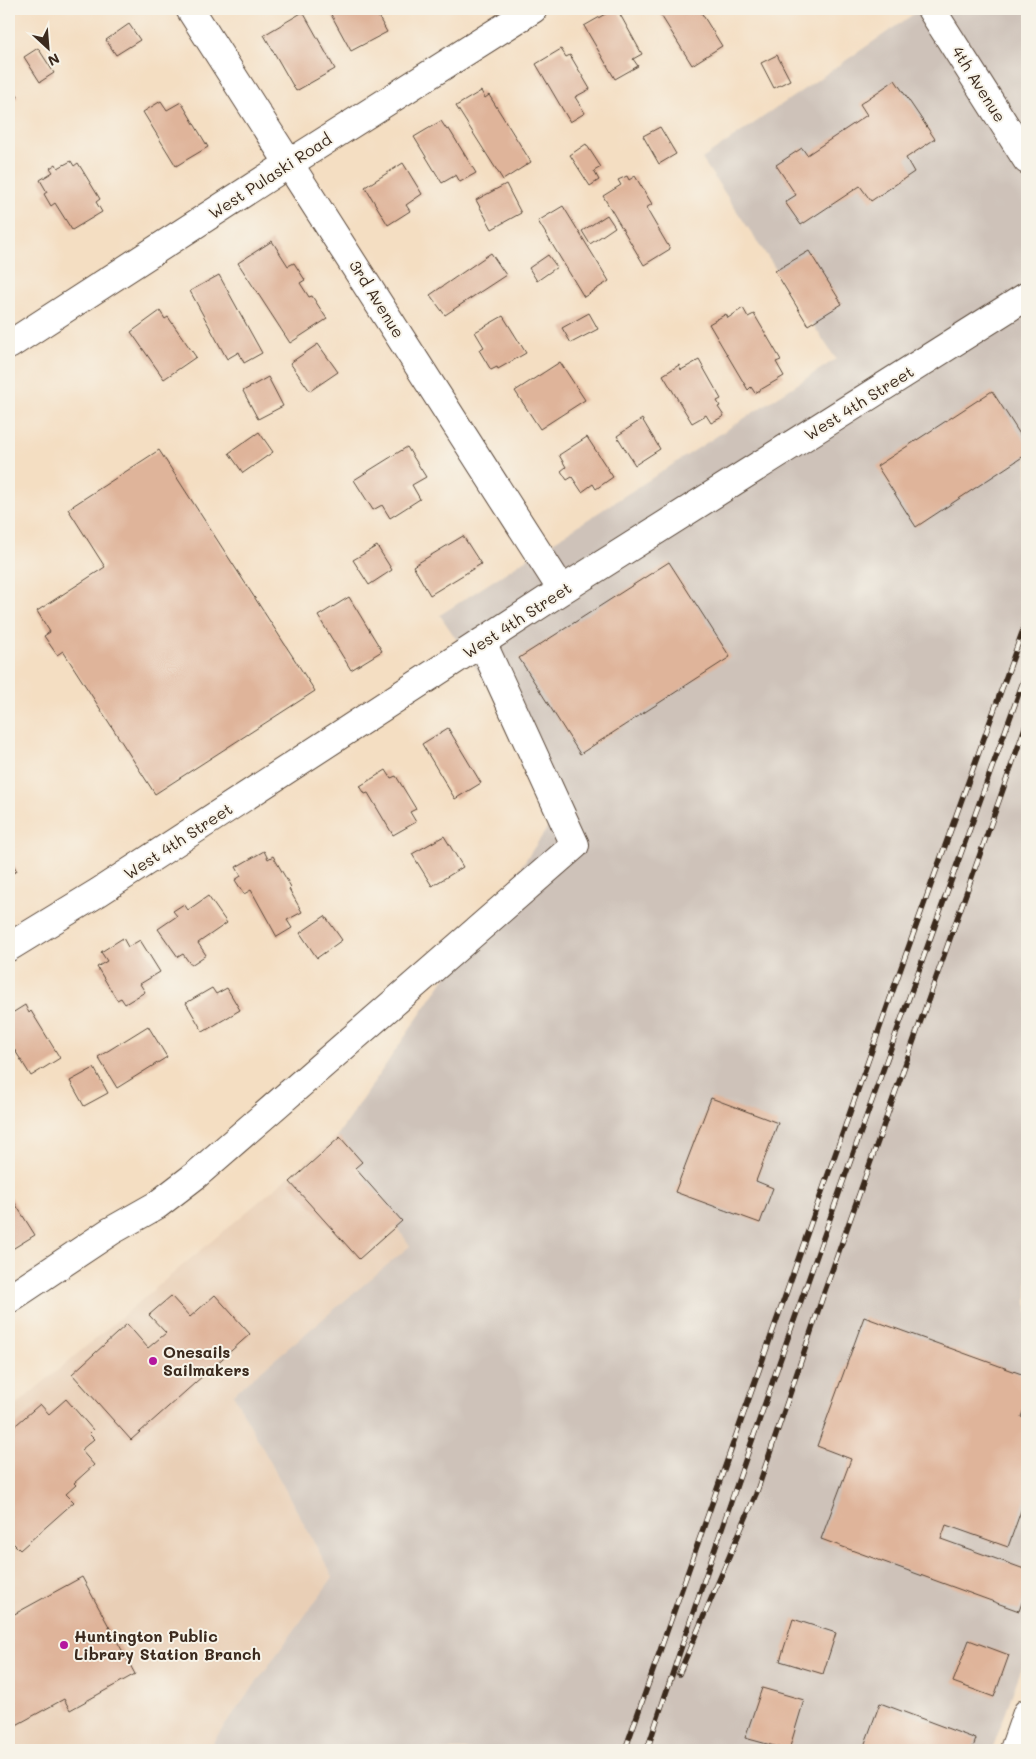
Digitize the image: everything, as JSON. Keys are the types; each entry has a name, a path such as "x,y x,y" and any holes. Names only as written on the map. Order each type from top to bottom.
{"street":[{"name":"3rd Avenue","path":"190,9 562,590"},
{"name":"West Pulaski Road","path":"9,346 290,163 533,9"},
{"name":"4th Avenue","path":"931,9 1027,160"},
{"name":"West 4th Street","path":"9,947 99,892 562,590 1027,296"},
{"path":"9,1299 111,1231 157,1205 196,1174 575,844 482,642"},
{"path":"1014,1750 1027,1713"}],"shaded area":[{"path":"921,9 1027,9 1027,1653 992,1750 207,1750 333,1577 233,1394 410,1246 337,1136 566,801 440,615 836,359 702,159"},
{"path":"337,1136 411,1246 233,1394 333,1577 207,1750 9,1750 9,1411"}],"building":[{"path":"328,9 374,9 387,32 351,51"},
{"path":"617,9 642,54 633,59 638,66 615,79 584,26"},
{"path":"657,9 699,9 722,46 692,65"},
{"path":"303,12 335,69 296,91 264,35"},
{"path":"129,24 140,40 116,55 106,40"},
{"path":"38,48 54,73 40,82 24,57"},
{"path":"561,49 566,57 570,55 590,89 575,97 585,113 570,122 536,64"},
{"path":"777,55 790,80 774,88 761,63"},
{"path":"895,80 935,139 906,158 914,172 871,201 860,186 801,225 785,202 796,195 776,165 802,148 807,155 867,115 860,104"},
{"path":"9,81 18,97 9,103"},
{"path":"481,91 485,98 489,95 531,162 503,180 456,106"},
{"path":"161,101 167,110 181,102 208,147 176,166 143,112"},
{"path":"441,121 447,130 449,129 476,173 460,182 456,175 442,183 414,137"},
{"path":"660,127 676,154 659,164 643,136"},
{"path":"586,144 601,167 594,171 599,180 590,186 570,155"},
{"path":"71,161 74,166 78,163 100,199 96,202 102,212 72,230 55,203 51,206 44,194 47,192 40,180 53,172 50,168 56,164 58,168"},
{"path":"403,163 422,194 406,205 410,211 388,225 365,187"},
{"path":"627,176 629,180 635,176 652,204 646,208 670,249 644,265 603,196 621,185 618,180"},
{"path":"506,184 521,213 492,229 476,200"},
{"path":"563,206 609,281 584,297 538,221"},
{"path":"607,215 615,227 590,244 582,231"},
{"path":"272,241 288,266 294,263 305,280 300,283 309,297 312,296 327,319 290,343 238,263"},
{"path":"809,251 842,304 808,325 775,271"},
{"path":"491,253 506,275 445,315 430,295"},
{"path":"548,255 557,267 537,281 529,268"},
{"path":"219,275 262,353 244,363 239,352 227,359 190,291"},
{"path":"743,308 748,317 754,314 781,360 776,362 784,376 755,393 751,387 748,390 709,324 726,314 728,318"},
{"path":"160,311 165,319 168,317 196,357 164,379 131,332"},
{"path":"589,313 598,329 571,343 562,328"},
{"path":"503,316 526,353 498,369 497,367 491,370 479,350 484,347 475,332"},
{"path":"318,344 338,372 310,391 290,363"},
{"path":"699,360 721,399 717,401 720,406 718,407 724,416 711,423 706,415 692,423 663,375 679,365 681,370"},
{"path":"560,362 585,400 540,429 515,391"},
{"path":"268,377 283,406 258,419 243,391"},
{"path":"992,391 1027,445 1027,454 916,527 877,466"},
{"path":"642,419 660,449 635,465 617,436"},
{"path":"259,432 273,452 243,473 229,453"},
{"path":"587,437 613,477 596,489 593,484 582,492 572,477 567,480 561,471 566,467 559,455"},
{"path":"407,447 426,477 412,485 420,499 390,518 382,505 373,510 354,480"},
{"path":"159,450 315,691 155,794 63,651 57,655 44,636 50,632 37,611 105,567 68,509"},
{"path":"463,536 481,564 430,595 413,566"},
{"path":"377,546 392,570 369,585 353,560"},
{"path":"669,562 730,657 580,754 519,658"},
{"path":"349,597 382,651 351,670 318,616"},
{"path":"448,728 481,783 455,799 422,744"},
{"path":"386,770 391,778 396,776 416,809 410,812 416,822 393,835 368,793 365,794 360,786"},
{"path":"444,836 463,867 432,886 412,854"},
{"path":"264,851 268,859 273,856 291,887 289,889 302,912 287,920 292,928 277,937 251,890 244,894 235,880 241,876 236,867"},
{"path":"9,858 17,871 9,875"},
{"path":"208,896 227,923 198,943 206,955 191,965 183,954 178,957 158,929 177,916 173,911 184,904 188,910"},
{"path":"325,916 342,940 317,958 300,933"},
{"path":"123,938 128,947 140,940 160,972 140,984 145,992 125,1004 121,998 117,1000 97,967 107,961 101,952"},
{"path":"212,988 216,994 227,988 240,1010 203,1032 186,1003"},
{"path":"25,1005 29,1013 31,1011 60,1058 31,1076 9,1041 9,1015"},
{"path":"148,1026 167,1057 117,1088 98,1057"},
{"path":"94,1068 108,1093 84,1106 70,1081"},
{"path":"711,1098 778,1123 756,1181 773,1188 760,1223 675,1192"},
{"path":"340,1137 362,1162 355,1168 402,1221 359,1259 290,1182"},
{"path":"11,1197 35,1235 9,1251 9,1198"},
{"name":"Onesails Sailmakers","path":"215,1295 250,1334 131,1440 72,1374 127,1324 148,1348 166,1333 149,1315 171,1296 190,1317"},
{"path":"864,1317 1027,1376 1027,1401 1021,1417 1027,1419 1027,1494 1008,1547 946,1525 941,1539 1027,1570 1027,1589 1019,1611 821,1539 851,1459 817,1446"},
{"path":"66,1399 93,1430 89,1434 94,1439 81,1450 94,1465 74,1483 76,1485 66,1494 74,1502 20,1550 11,1541 9,1544 9,1431 40,1404 49,1414"},
{"name":"Huntington Public Library Station Branch","path":"82,1577 135,1674 70,1710 64,1699 9,1729 9,1617"},
{"path":"793,1619 836,1633 823,1674 780,1661"},
{"path":"969,1640 1009,1655 994,1697 953,1682"},
{"path":"762,1688 804,1700 789,1750 745,1738"},
{"path":"880,1703 976,1739 972,1750 874,1750 864,1746"}],"railway":[{"path":"625,1750 897,979 1027,619"},
{"path":"647,1750 786,1344 1027,671"},
{"path":"679,1674 756,1494 824,1293 1027,722"}],"place":[{"name":"Onesails Sailmakers","path":"153,1361"},
{"name":"Huntington Public Library Station Branch","path":"64,1645"}]}
